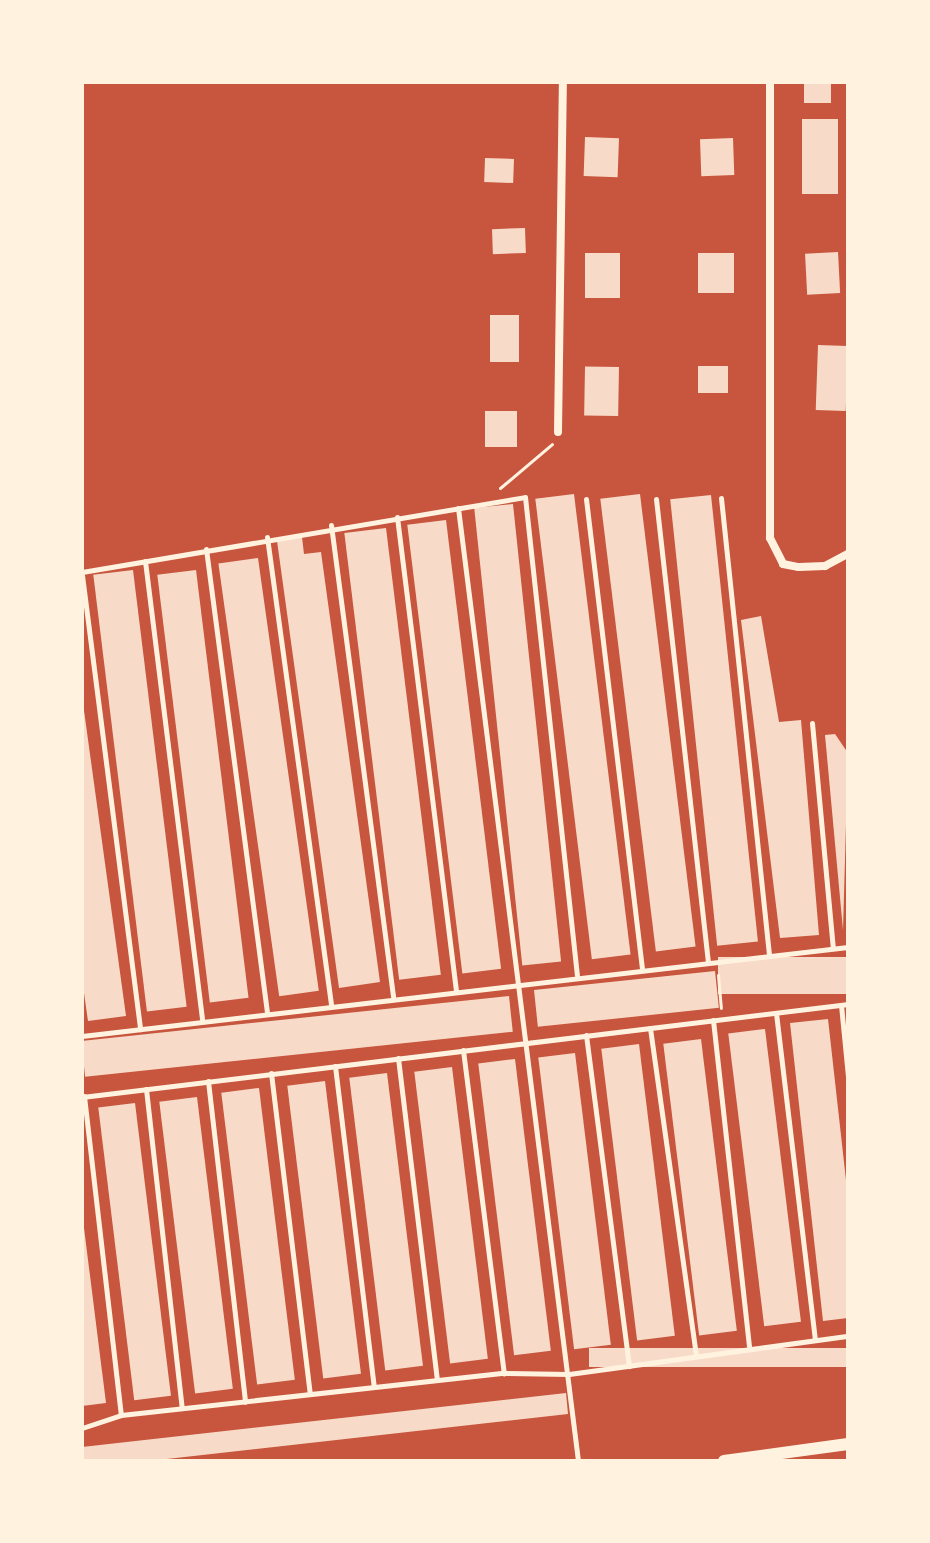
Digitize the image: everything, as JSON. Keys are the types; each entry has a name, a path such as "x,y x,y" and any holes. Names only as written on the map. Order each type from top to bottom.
{"street":[{"path":"558,432 563,82"},
{"path":"770,82 770,538 783,564 825,566 848,554"},
{"path":"724,1461 848,1444"}],"lane":[{"path":"140,1029 82,573 331,525 458,508 476,502 525,497 577,975"},
{"path":"721,498 769,955"},
{"path":"586,499 642,969"},
{"path":"656,499 708,962"},
{"path":"458,508 578,1461"},
{"path":"397,517 456,990"},
{"path":"331,525 393,997"},
{"path":"267,537 331,1005"},
{"path":"206,549 267,1013"},
{"path":"145,561 202,1021"},
{"path":"812,723 833,948"},
{"path":"82,1036 577,975 848,947"},
{"path":"121,1415 83,1097 844,1005 848,1077"},
{"path":"776,1013 815,1339"},
{"path":"713,1020 749,1346"},
{"path":"650,1028 696,1356"},
{"path":"586,1035 629,1366"},
{"path":"463,1050 504,1373"},
{"path":"398,1058 437,1380"},
{"path":"335,1066 374,1387"},
{"path":"271,1073 310,1394"},
{"path":"208,1081 245,1402"},
{"path":"146,1089 182,1408"},
{"path":"82,1428 121,1415 504,1373 569,1374 749,1346 848,1336"}],"path":[{"path":"476,502 537,462 558,432"},
{"path":"716,961 722,1019"}],"building":[{"path":"804,82 831,82 831,103 804,103"},
{"path":"802,119 838,119 838,194 802,194"},
{"path":"585,137 619,138 618,177 584,176"},
{"path":"733,138 734,175 701,176 700,139"},
{"path":"485,158 514,159 513,183 484,182"},
{"path":"525,228 526,253 493,254 492,229"},
{"path":"838,252 840,293 807,295 805,254"},
{"path":"585,253 620,253 620,298 585,298"},
{"path":"698,253 734,253 734,293 698,293"},
{"path":"490,315 519,315 519,362 490,362"},
{"path":"818,345 848,346 846,411 816,410"},
{"path":"585,366 619,367 618,416 584,415"},
{"path":"698,366 728,366 728,393 698,393"},
{"path":"485,411 517,411 517,447 485,447"},
{"path":"574,494 631,955 592,959 535,499"},
{"path":"640,494 696,947 656,951 600,499"},
{"path":"711,495 758,942 717,946 670,499"},
{"path":"513,504 561,961 522,966 474,508"},
{"path":"446,520 501,969 462,973 407,525"},
{"path":"386,528 441,975 399,980 344,533"},
{"path":"302,537 304,554 321,552 380,982 339,988 277,541"},
{"path":"258,558 319,991 279,996 218,564"},
{"path":"133,570 187,1007 147,1012 93,575"},
{"path":"196,570 249,998 210,1003 157,575"},
{"path":"761,616 779,722 801,720 819,935 780,938 741,620"},
{"path":"82,696 126,1016 88,1021 82,979"},
{"path":"835,734 848,753 843,930 825,735"},
{"path":"718,957 848,957 848,994 718,994"},
{"path":"715,971 719,1008 538,1027 534,990"},
{"path":"509,996 513,1032 85,1077 82,1041"},
{"path":"828,1019 848,1198 848,1318 823,1321 790,1023"},
{"path":"765,1029 801,1322 764,1326 728,1034"},
{"path":"701,1039 737,1331 699,1335 663,1044"},
{"path":"639,1044 675,1336 637,1340 601,1049"},
{"path":"575,1053 611,1345 574,1349 538,1058"},
{"path":"515,1059 551,1351 514,1355 478,1064"},
{"path":"452,1067 488,1359 450,1363 414,1072"},
{"path":"387,1073 423,1366 385,1370 349,1078"},
{"path":"325,1081 361,1374 323,1378 287,1086"},
{"path":"259,1088 295,1380 257,1384 221,1093"},
{"path":"197,1097 233,1389 195,1393 159,1102"},
{"path":"135,1103 171,1396 134,1400 98,1108"},
{"path":"82,1212 106,1403 82,1406"},
{"path":"589,1348 848,1348 848,1367 589,1367"},
{"path":"566,1393 568,1414 149,1461 82,1461 82,1447"}]}
